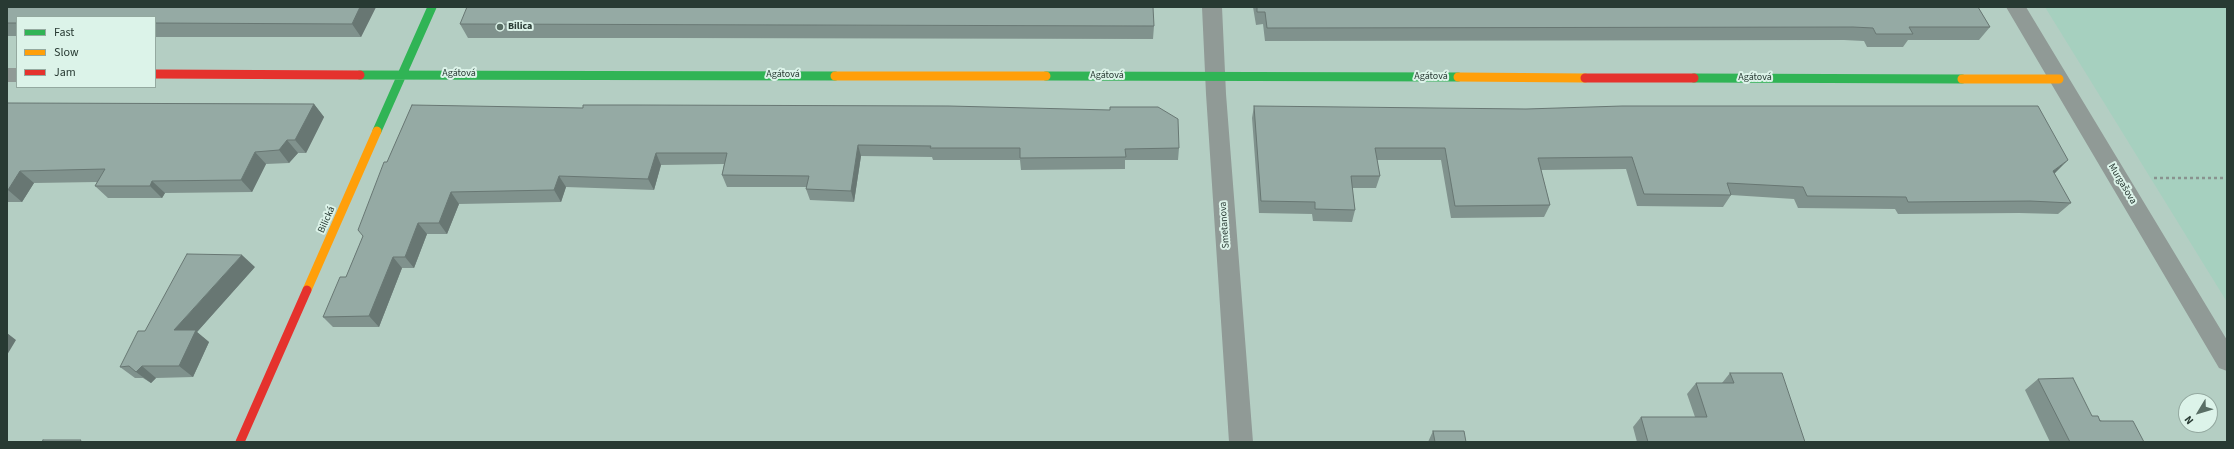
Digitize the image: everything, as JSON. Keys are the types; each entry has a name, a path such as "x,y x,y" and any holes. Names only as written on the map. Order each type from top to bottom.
{"street":[{"name":"Bilická","path":"240,442 432,7"},
{"name":"Smetanova","path":"1212,7 1241,442"},
{"name":"Murgašova","path":"2016,7 2059,79 2067,96 2119,178 2227,361"},
{"name":"Agátová","path":"156,74 2059,79"}],"path":[{"path":"2119,178 2227,178"}],"shaded area":[{"path":"2045,7 2227,7 2227,302"}],"building":[{"path":"7,7 360,7 352,24 156,23 156,16 16,16 16,23 7,23"},
{"path":"467,7 1153,7 1154,26 460,24"},
{"path":"1257,7 1978,7 1990,27 1909,27 1913,34 1876,34 1873,28 1853,27 1267,28 1265,12 1257,12"},
{"path":"7,103 314,104 295,140 287,140 279,150 255,152 241,180 152,181 150,186 95,186 105,169 20,171 7,190"},
{"path":"412,105 583,108 583,105 949,106 1110,110 1110,107 1158,107 1178,119 1179,148 1125,149 1126,157 1020,158 1020,148 930,148 931,146 858,145 851,191 806,189 809,176 722,175 727,153 656,153 648,179 559,176 554,190 451,192 439,223 418,223 405,257 393,257 369,316 323,317 340,277 346,277 363,236 358,230 384,162 387,162"},
{"path":"1254,106 1526,109 1622,106 2038,106 2068,160 2053,171 2071,203 2030,201 1908,202 1906,197 1807,196 1803,187 1727,183 1731,195 1644,194 1632,157 1538,158 1550,205 1455,206 1445,148 1375,148 1380,176 1351,176 1355,210 1315,209 1315,202 1261,201"},
{"path":"187,254 242,255 174,330 196,330 179,366 142,366 136,372 129,366 120,367 138,331 145,331"},
{"path":"1730,373 1782,373 1805,442 1648,442 1641,417 1707,417 1696,383 1734,383"},
{"path":"2073,378 2092,416 2098,416 2100,421 2133,421 2144,442 2070,442 2038,379"},
{"path":"1433,431 1464,431 1466,442 1435,442"},
{"path":"43,440 81,440 80,442 42,442"}],"traffic: fast":[{"path":"377,131 432,7"},
{"path":"360,75 835,76"},
{"path":"1046,76 1458,77"},
{"path":"1694,78 1962,79"}],"traffic: slow":[{"path":"835,76 1046,76"},
{"path":"1458,77 1585,78"},
{"path":"1962,79 2059,79"},
{"path":"307,290 377,131"}],"traffic: jam":[{"path":"156,74 360,75"},
{"path":"1585,78 1694,78"},
{"path":"240,442 307,290"}],"place":[{"name":"Bilica","path":"500,27"}]}
